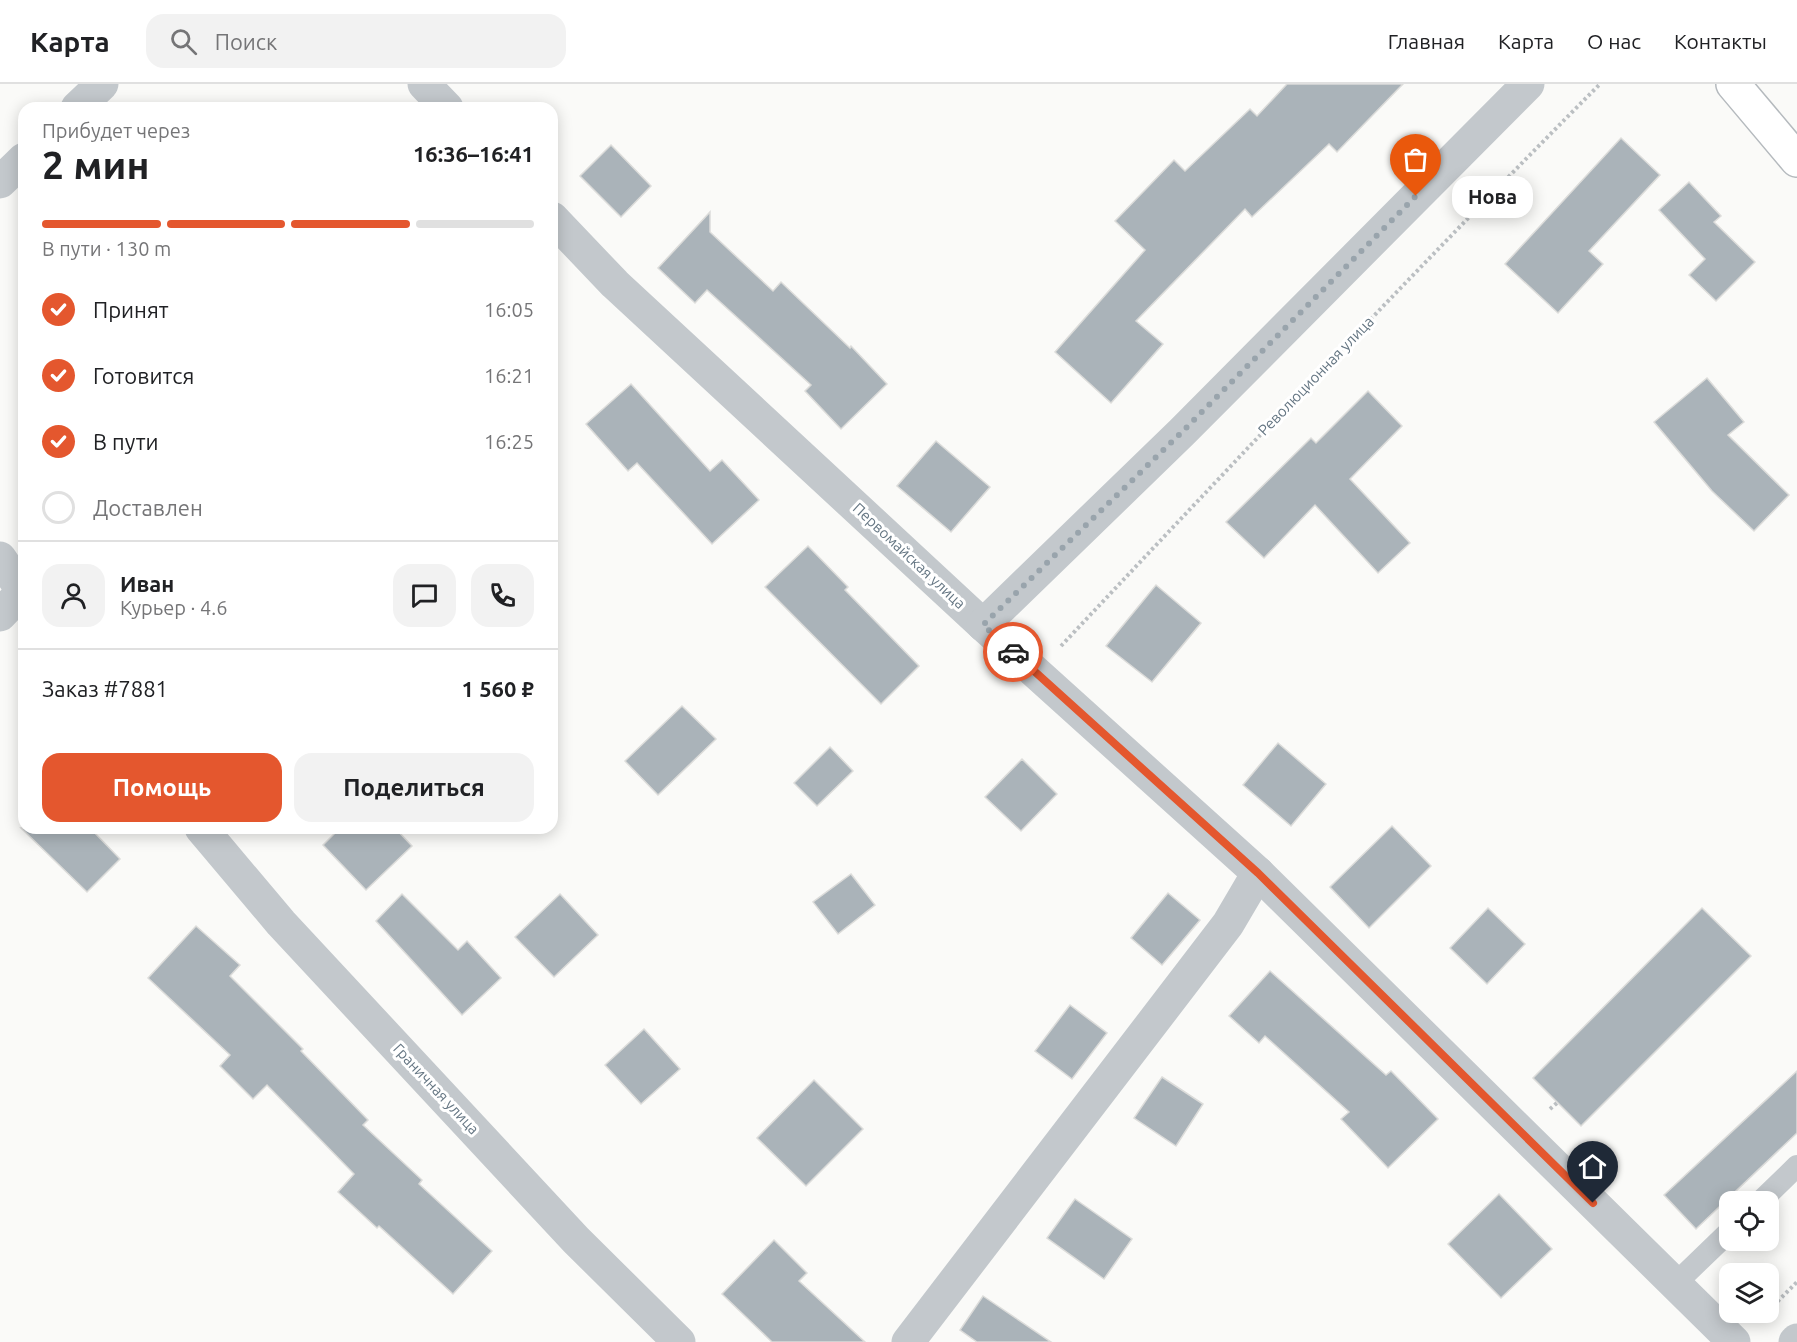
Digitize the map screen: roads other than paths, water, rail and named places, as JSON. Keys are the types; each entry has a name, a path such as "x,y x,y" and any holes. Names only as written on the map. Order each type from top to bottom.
{"main road":[{"path":"1733,84 1797,160"}],"street":[{"path":"83,102 102,84"},
{"path":"424,84 441,102"},
{"path":"983,625 1182,432 1528,84"},
{"path":"0,182 18,165"},
{"name":"Первомайская улица","path":"558,224 615,284 983,625 1258,873 1734,1342"},
{"path":"0,558 18,585"},
{"path":"0,615 18,597"},
{"name":"Граничная улица","path":"206,834 281,923 512,1172 576,1240 680,1342"},
{"path":"908,1342 1228,924 1258,873"}],"lane":[{"path":"1771,1191 1797,1166"},
{"path":"1675,1284 1719,1242"}],"place":[{"name":"Нова","path":"1416,196"}]}
